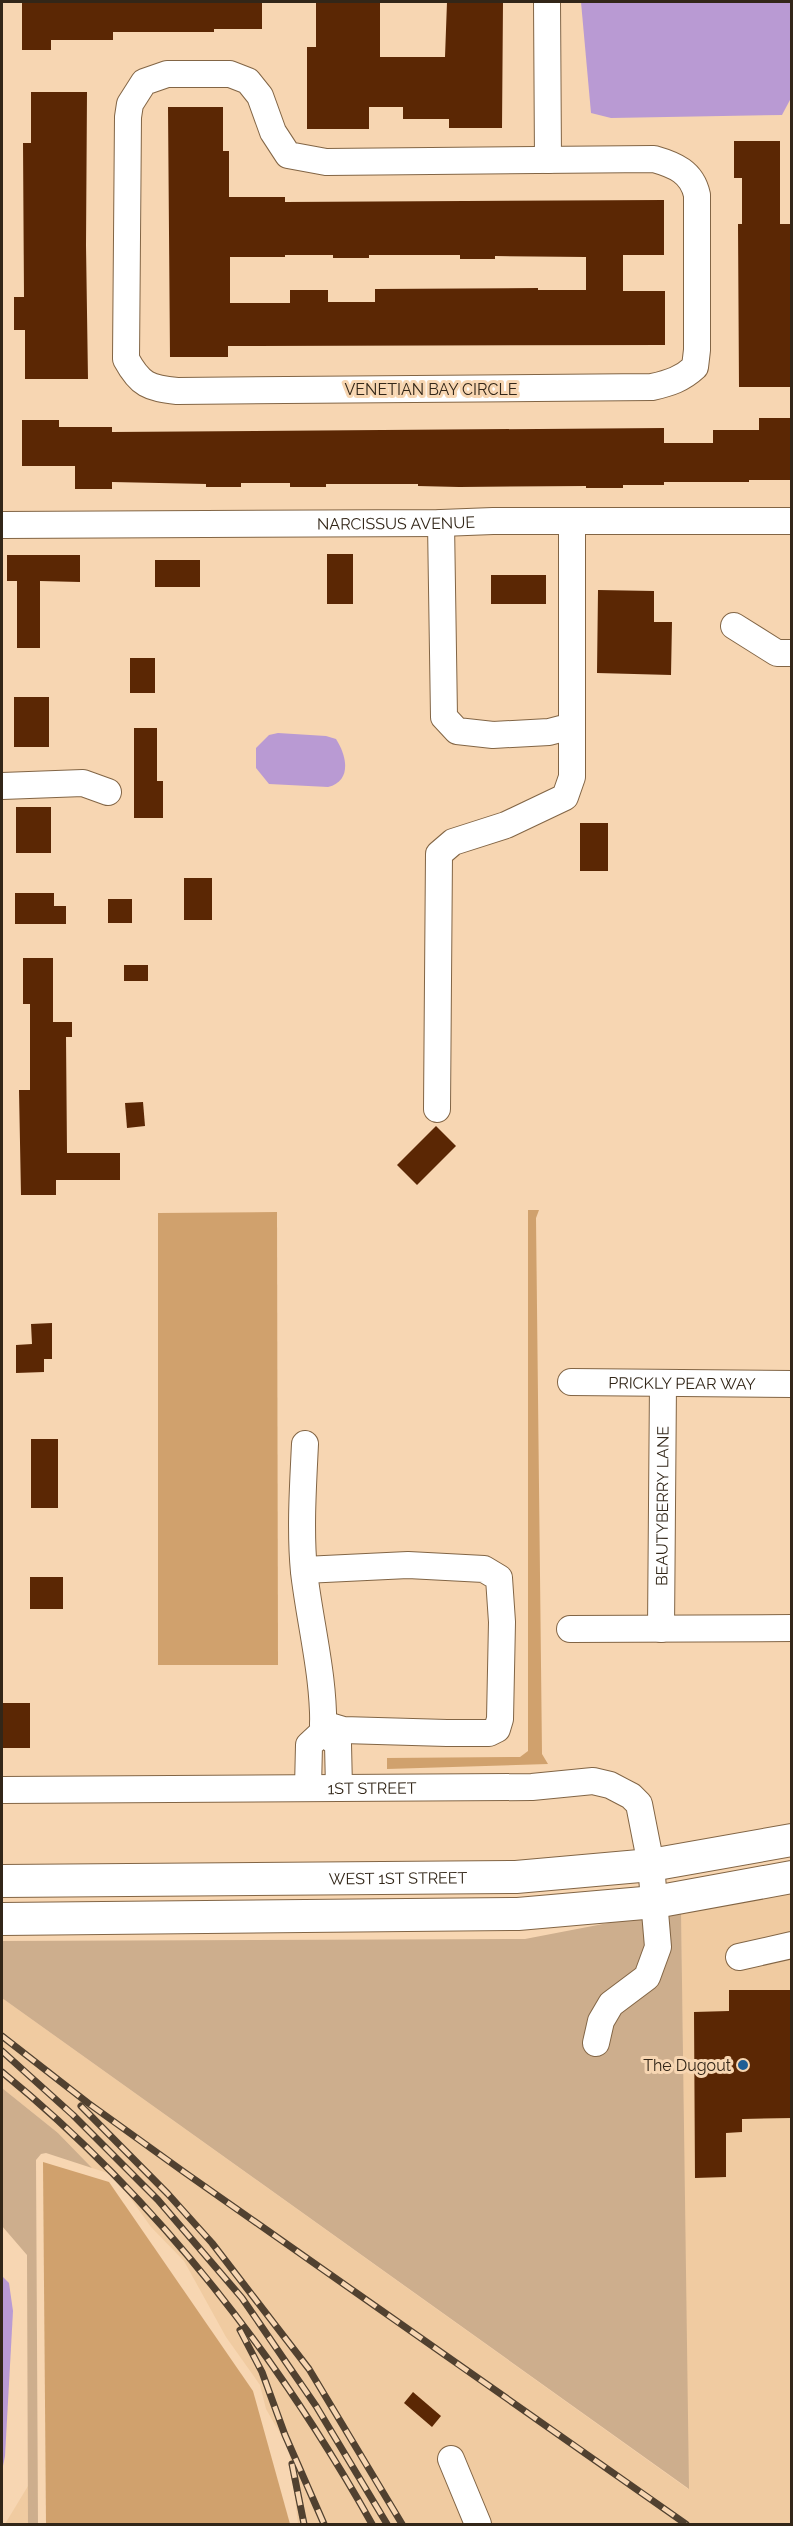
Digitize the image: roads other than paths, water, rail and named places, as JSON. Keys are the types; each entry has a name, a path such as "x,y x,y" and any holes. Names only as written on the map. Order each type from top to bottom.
{"main road":[{"name":"WEST 1ST STREET","path":"2,1881 516,1878 651,1866 792,1840"},
{"path":"2,1919 518,1914 655,1902 792,1877"}],"street":[{"path":"548,2 548,160"},
{"name":"VENETIAN BAY CIRCLE","path":"167,74 230,74 248,81 260,96 273,132 288,155 300,158 326,162 548,160 654,159 670,163 694,181 698,195 698,350 695,367 685,376 673,382 652,387 177,391 157,389 143,383 134,375 126,359 128,117 130,104 144,82 167,74"},
{"name":"NARCISSUS AVENUE","path":"2,525 792,521"},
{"path":"437,1109 439,854 453,842 506,825 565,797 572,777 572,522"},
{"path":"441,523 444,717 458,731 493,735 549,732 572,726"},
{"path":"734,626 777,653 792,653"},
{"path":"2,786 83,783 108,792"},
{"name":"PRICKLY PEAR WAY","path":"571,1382 792,1384"},
{"name":"BEAUTYBERRY LANE","path":"661,1629 663,1383"},
{"path":"305,1444 304,1570 323,1728 338,1744 339,1788"},
{"path":"304,1570 408,1565 484,1569 499,1578 502,1622 501,1719 497,1729 489,1733 447,1733 323,1728"},
{"path":"570,1629 792,1628"},
{"path":"308,1788 309,1745 323,1728"},
{"name":"1ST STREET","path":"2,1790 532,1787 593,1781 610,1785 631,1796 639,1804 651,1866 658,1947 647,1977 611,2004 601,2021 596,2043"},
{"path":"739,1957 792,1944"},
{"path":"451,2459 478,2524"}],"railway":[{"path":"2,2036 88,2103 184,2172 686,2524"},
{"path":"2,2051 73,2115 158,2200 242,2298 316,2406 387,2524"},
{"path":"2,2072 58,2120 111,2171 208,2281 253,2339 295,2399 372,2524"},
{"path":"81,2106 168,2194 212,2243 309,2369 402,2524"},
{"path":"240,2330 262,2372 285,2435 324,2524"},
{"path":"292,2464 304,2524"}],"place":[{"name":"The Dugout","path":"743,2065"}]}
